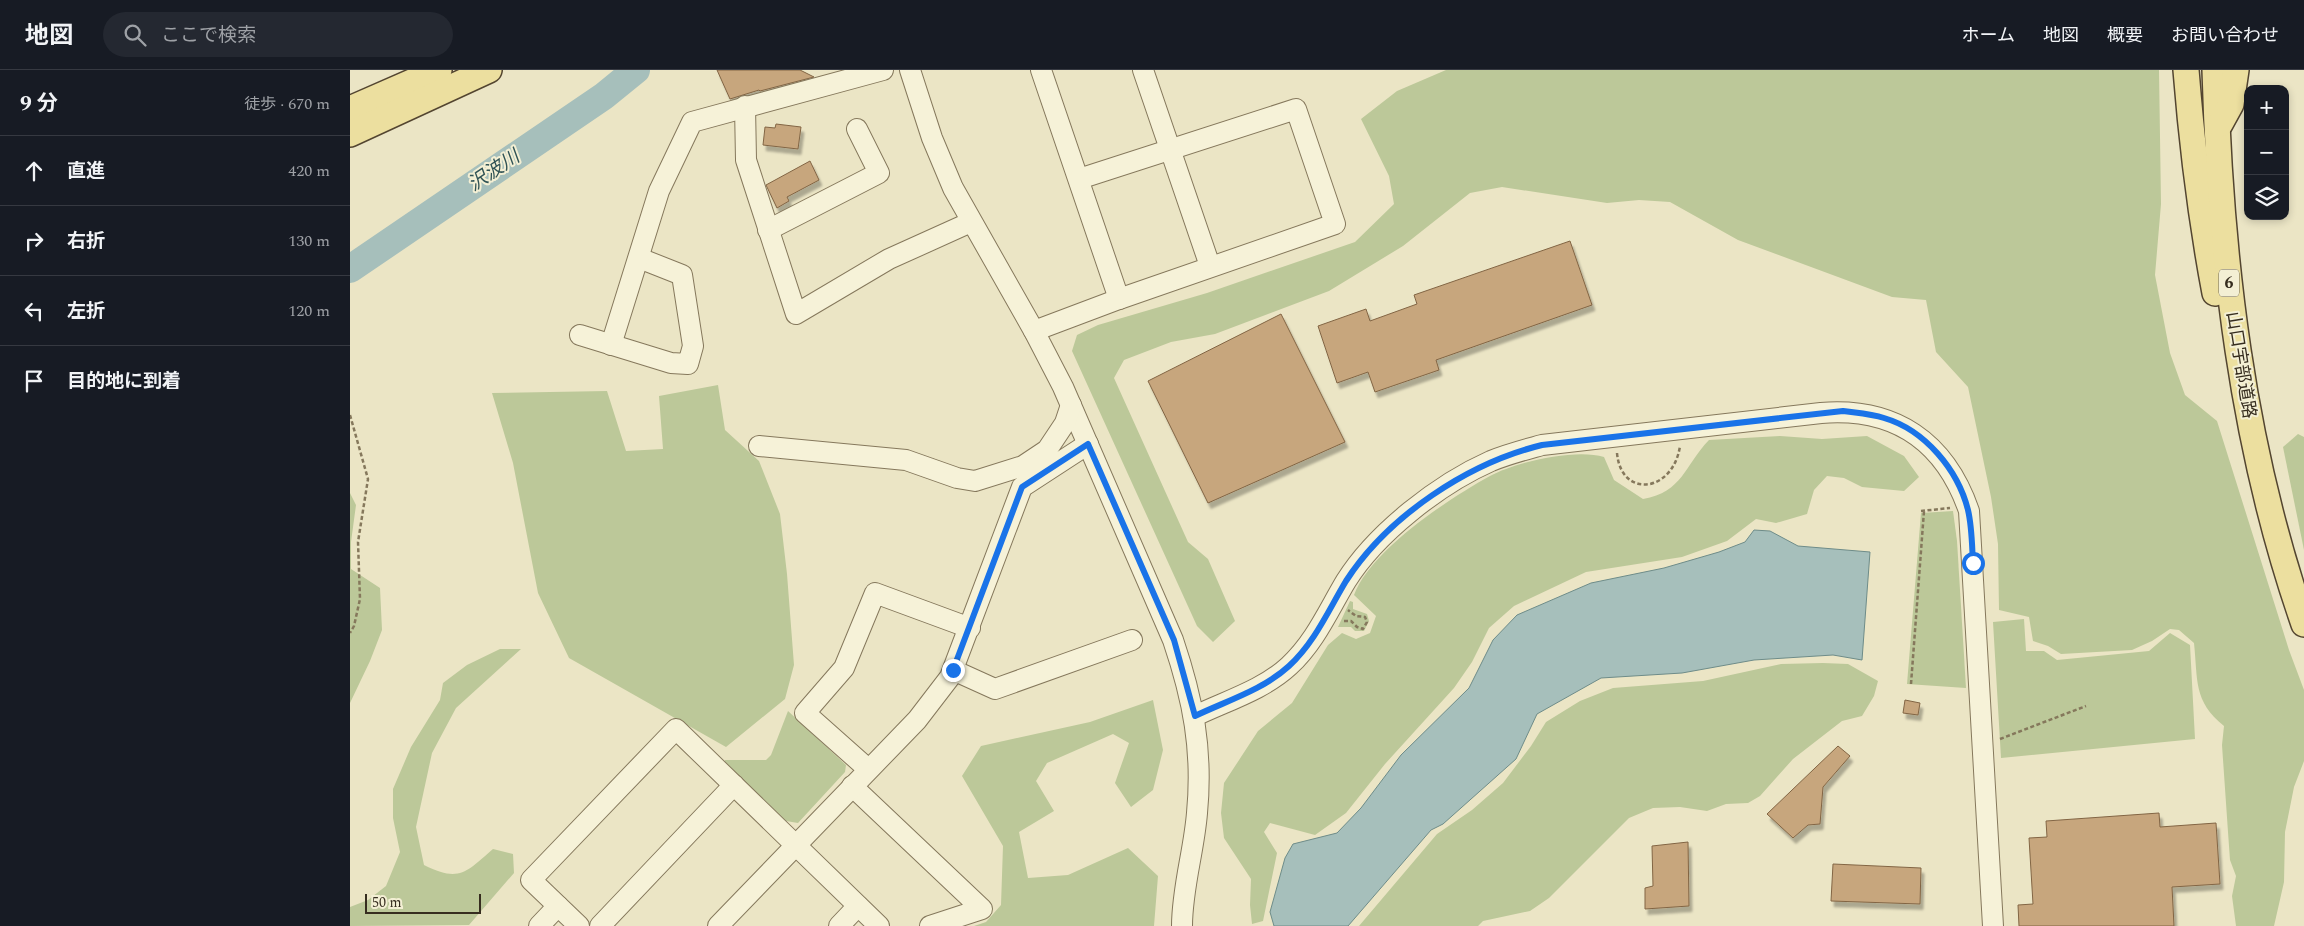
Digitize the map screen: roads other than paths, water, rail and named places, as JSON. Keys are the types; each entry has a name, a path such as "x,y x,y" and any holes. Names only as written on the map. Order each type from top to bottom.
{"main road":[{"path":"350,109 439,70"},
{"path":"350,134 489,70"},
{"path":"2186,70 2192,140 2204,236 2228,372 2252,433"},
{"name":"山口宇部道路","path":"2215,70 2216,132 2229,288 2252,433 2282,555 2304,624"},
{"path":"2216,132 2231,104 2236,70"}],"street":[{"path":"611,345 659,192 692,122 745,106 883,70"},
{"path":"910,70 932,138 970,222 1034,330 1071,406 1174,640 1195,716 1199,770 1197,813 1186,880 1182,926"},
{"path":"1041,70 1119,299"},
{"path":"1143,70 1210,266"},
{"path":"745,106 746,160 796,314 889,259 970,222"},
{"path":"1034,330 1210,266 1335,224 1296,108 1079,179"},
{"path":"768,230 879,173 857,129"},
{"path":"580,335 671,363 688,364 693,346 682,275 639,258"},
{"path":"759,446 906,460 957,478 975,481 1023,466 1047,450 1064,424 1071,406"},
{"path":"1195,716 1275,678 1289,666 1312,640 1354,570 1383,536 1444,488 1465,474 1491,461 1542,445 1821,413 1843,411 1886,418 1927,443 1942,458 1961,488 1969,511 1994,926"},
{"path":"718,926 917,720 950,678 1022,487 1088,444"},
{"path":"868,769 805,713 844,668 875,593 970,628"},
{"path":"953,670 995,689 1132,640"},
{"path":"579,926 531,880 676,729 879,926"},
{"path":"600,926 734,785"},
{"path":"852,786 982,910 930,926"},
{"path":"539,926 558,906"},
{"path":"839,926 858,906"}],"water":[{"path":"1754,530 1770,531 1798,546 1870,552 1862,660 1833,655 1754,660 1682,673 1601,678 1537,714 1516,759 1443,824 1431,830 1348,926 1274,926 1270,912 1285,858 1293,844 1337,833 1361,808 1401,755 1469,688 1493,640 1517,615 1591,583 1664,568 1719,552 1745,542"}],"waterway":[{"name":"沢波川","path":"350,269 604,96 636,70"}]}
